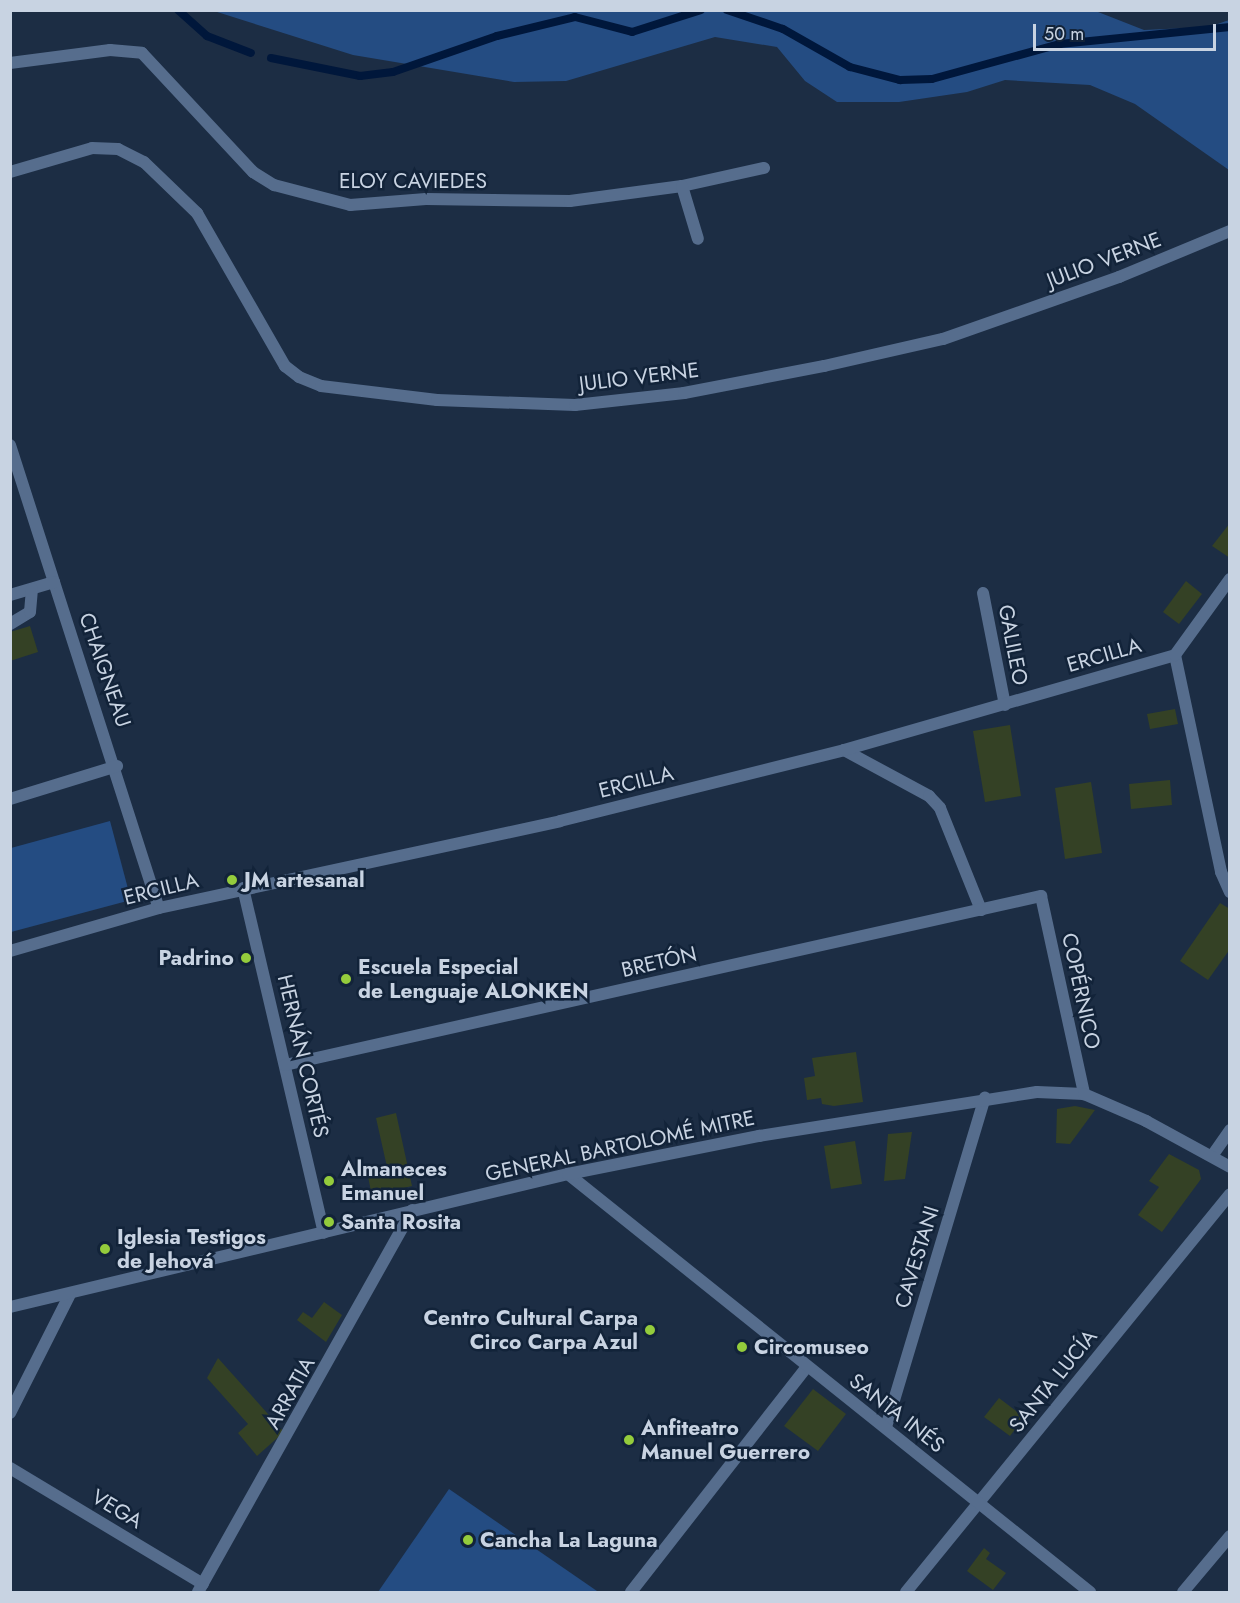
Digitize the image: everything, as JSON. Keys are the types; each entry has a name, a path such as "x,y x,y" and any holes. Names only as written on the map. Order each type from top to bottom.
{"street":[{"name":"ELOY CAVIEDES","path":"10,63 110,50 142,53 253,172 318,200 360,206 426,199 570,201 682,186 764,168"},
{"name":"JULIO VERNE","path":"10,172 92,148 118,149 144,162 197,213 285,366 299,377 321,386 437,400 575,405 684,393 824,366 943,339 1119,278 1230,231"},
{"path":"682,186 698,239"},
{"name":"CHAIGNEAU","path":"10,445 117,766 159,908"},
{"name":"ERCILLA","path":"10,951 159,908 560,821 844,750 1175,655 1230,579"},
{"path":"10,595 54,582"},
{"path":"10,624 30,612 32,589"},
{"name":"GALILEO","path":"983,593 1005,705"},
{"path":"1175,655 1221,872 1230,892"},
{"path":"844,750 929,796 940,808 981,910"},
{"path":"10,799 117,766"},
{"name":"HERNÁN CORTÉS","path":"243,888 324,1233"},
{"name":"BRETÓN","path":"285,1065 1041,896"},
{"name":"COPÉRNICO","path":"1041,896 1084,1094"},
{"name":"GENERAL BARTOLOMÉ MITRE","path":"10,1307 568,1174 985,1098 1037,1092 1084,1094 1230,1167"},
{"name":"CAVESTANI","path":"886,1427 985,1098"},
{"path":"1212,1156 1230,1131"},
{"name":"SANTA INÉS","path":"568,1174 1090,1593"},
{"name":"SANTA LUCÍA","path":"906,1593 1230,1194"},
{"name":"ARRATIA","path":"200,1588 412,1210"},
{"path":"10,1413 70,1294"},
{"path":"631,1593 807,1366"},
{"name":"VEGA","path":"10,1468 200,1588"},
{"path":"1183,1593 1230,1536"}],"shaded area":[{"path":"1093,10 1144,30 1209,27 1229,20 1229,170 1135,104 1090,85 1005,80 967,92 899,102 837,102 805,81 777,47 715,37 566,81 514,82 353,55 214,11"},
{"path":"110,821 131,900 11,932 11,848"},
{"name":"Cancha La Laguna","path":"449,1489 597,1591 378,1592"}],"building":[{"path":"1230,523 1230,558 1212,546"},
{"path":"1186,581 1202,594 1179,624 1163,612"},
{"path":"30,626 38,652 10,661 10,632"},
{"path":"1175,709 1178,724 1150,729 1147,714"},
{"path":"1010,725 1021,796 985,802 973,731"},
{"path":"1170,780 1172,805 1131,809 1129,784"},
{"path":"1091,782 1102,853 1065,859 1055,788"},
{"path":"1220,903 1230,909 1230,949 1208,980 1180,961"},
{"path":"856,1052 863,1102 834,1106 822,1104 821,1098 807,1100 804,1078 815,1076 812,1058"},
{"path":"1075,1106 1095,1110 1070,1144 1056,1143 1057,1109"},
{"path":"396,1113 412,1186 372,1196 367,1172 387,1167 376,1118"},
{"path":"912,1132 905,1179 884,1181 888,1134"},
{"path":"855,1141 862,1184 831,1189 824,1146"},
{"path":"1169,1154 1199,1170 1201,1179 1162,1232 1138,1215 1159,1187 1149,1181"},
{"path":"324,1302 342,1315 326,1342 297,1320 303,1312 312,1318"},
{"path":"218,1358 284,1432 257,1456 238,1433 248,1424 207,1378"},
{"path":"813,1389 846,1414 818,1451 784,1426"},
{"path":"999,1398 1024,1417 1010,1436 984,1417"},
{"path":"984,1548 990,1553 986,1559 1006,1573 993,1590 967,1571"}],"waterway":[{"path":"178,10 207,36 251,53"},
{"path":"271,58 360,76 393,72 497,36 575,17 632,32 701,10"},
{"path":"727,10 783,29 850,67 900,80 932,79 1060,44 1230,27"}],"place":[{"name":"JM artesanal","path":"232,880"},
{"name":"Padrino","path":"246,958"},
{"name":"Escuela Especial de Lenguaje ALONKEN","path":"346,979"},
{"name":"Almaneces Emanuel","path":"329,1181"},
{"name":"Santa Rosita","path":"329,1222"},
{"name":"Iglesia Testigos de Jehová","path":"105,1249"},
{"name":"Centro Cultural Carpa Circo Carpa Azul","path":"650,1330"},
{"name":"Circomuseo","path":"742,1347"},
{"name":"Anfiteatro Manuel Guerrero","path":"629,1440"},
{"name":"Cancha La Laguna","path":"468,1540"}]}
